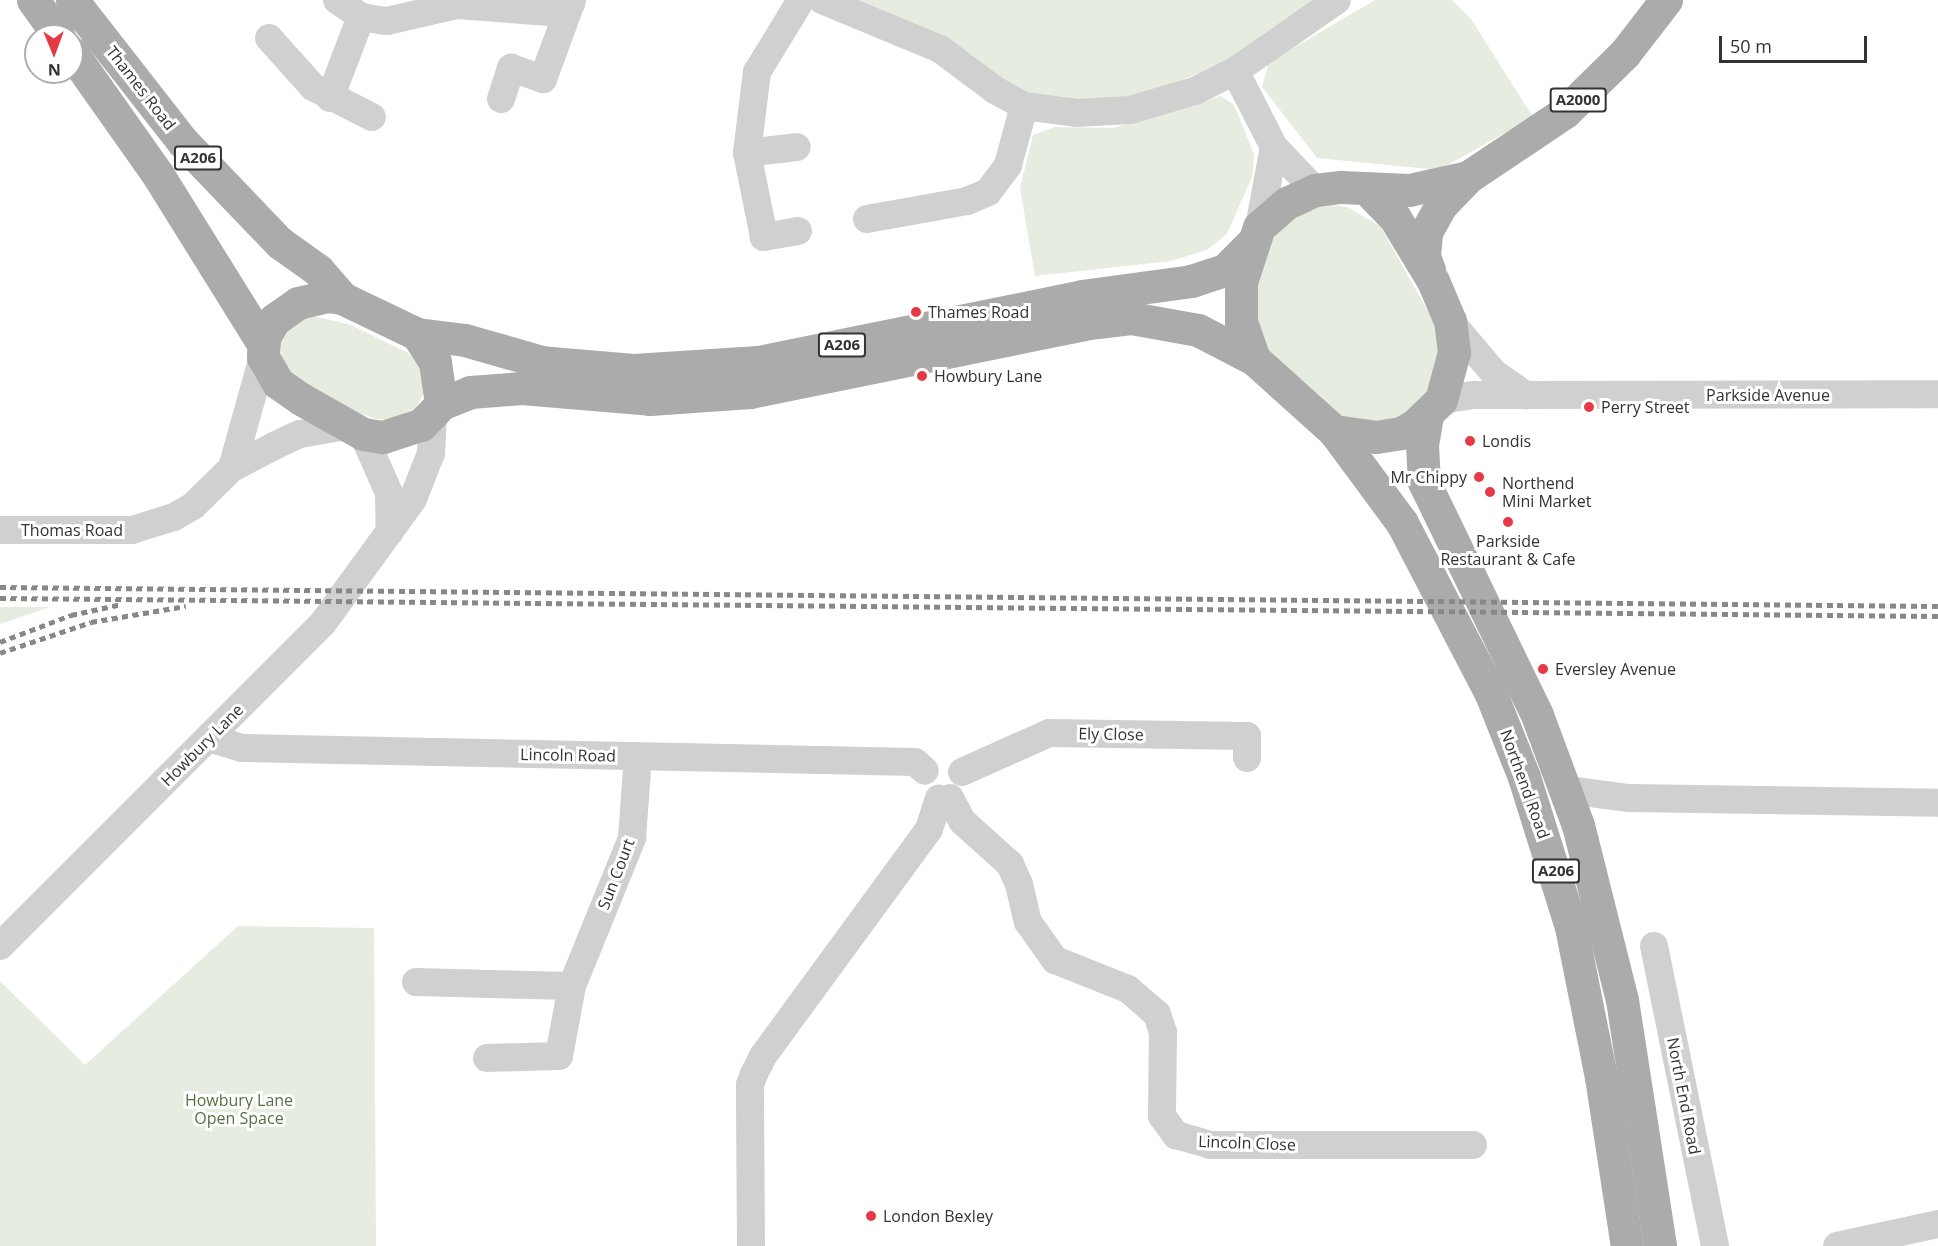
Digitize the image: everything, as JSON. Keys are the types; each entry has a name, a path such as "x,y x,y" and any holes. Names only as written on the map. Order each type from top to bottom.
{"main road":[{"path":"33,0 50,24"},
{"name":"Thames Road","path":"72,0 183,142 280,243 318,270 342,298"},
{"name":"A2000","path":"1433,282 1424,256 1426,232 1441,205 1468,177 1565,112 1625,53 1666,0"},
{"name":"Thames Road","path":"84,70 158,175 263,351 278,382 355,430"},
{"name":"A2000","path":"1368,190 1427,188 1468,177"},
{"name":"Thames Road","path":"263,351 274,320 298,303 328,296 342,298 417,334 465,340 542,362 589,368 643,370 758,362 1083,296 1199,279 1225,270 1287,203 1315,190 1341,187 1368,190"},
{"path":"1256,235 1239,294 1241,322 1254,359 1335,431 1360,436 1401,433 1434,408 1454,352 1450,321 1433,282 1395,218 1368,190"},
{"name":"A206","path":"437,410 460,394 497,389 650,399 750,392 1083,324 1131,318 1198,330 1254,359"},
{"path":"355,430 382,437 402,434 437,410 435,362 417,334"},
{"name":"A206","path":"1434,408 1422,444 1424,482 1537,716 1567,789 1578,825 1622,1000 1660,1246"},
{"name":"Northend Road","path":"1335,431 1402,523 1491,694 1524,777 1573,938 1601,1077 1627,1246"}],"street":[{"path":"338,0 361,17 387,21 457,5 560,13 571,2"},
{"path":"798,231 764,237 747,153 757,72 801,0"},
{"path":"822,0 940,49 995,90 1024,106 1077,113 1130,110 1174,99 1234,71 1337,0"},
{"path":"501,99 511,68 543,80 571,2"},
{"path":"330,98 361,17"},
{"path":"269,38 313,87 330,98 372,117"},
{"path":"1234,71 1274,147 1315,190"},
{"path":"867,219 966,201 988,192 1008,165 1024,106"},
{"path":"747,153 774,147 797,147"},
{"path":"1256,235 1274,147"},
{"path":"1450,321 1494,373 1526,395"},
{"path":"232,468 263,351"},
{"name":"Parkside Avenue","path":"1434,408 1526,395 1938,394"},
{"name":"Howbury Lane","path":"0,946 323,623 413,499 431,453 437,410"},
{"path":"355,430 387,486 390,532"},
{"name":"Thomas Road","path":"0,530 132,530 174,517 193,506 232,468 300,434 355,430"},
{"name":"Ely Close","path":"962,772 1049,733 1247,736 1246,758"},
{"name":"Lincoln Road","path":"209,738 242,748 915,762 925,771"},
{"name":"Sun Court","path":"487,1058 560,1056 572,986 632,838 638,756"},
{"path":"751,1246 750,1085 754,1074 763,1056 929,829 945,799 962,784 962,772 947,760 934,761 925,771 925,789 945,799"},
{"path":"1567,789 1629,798 1938,803"},
{"path":"1578,825 1598,809 1629,798"},
{"name":"Lincoln Close","path":"945,799 962,821 1010,864 1019,884 1028,922 1054,960 1128,989 1157,1014 1163,1032 1162,1116 1176,1135 1210,1145 1473,1145"},
{"name":"North End Road","path":"1654,946 1715,1246"},
{"path":"416,982 572,986"},
{"path":"1837,1246 1938,1224"}],"green space":[{"path":"859,0 1315,0 1233,60 1138,97 1078,104 1016,92 894,15"},
{"path":"1375,0 1452,0 1471,19 1533,117 1439,170 1317,158 1262,87 1269,62"},
{"path":"1221,96 1234,105 1254,154 1252,177 1227,234 1207,250 1171,261 1035,276 1020,188 1033,135 1055,127 1113,128"},
{"path":"1330,205 1347,207 1380,226 1434,322 1441,350 1436,382 1416,408 1384,423 1353,421 1340,415 1266,348 1251,309 1261,263 1276,233 1312,207"},
{"path":"310,315 351,325 408,353 423,369 426,389 415,409 390,420 376,419 354,411 285,371 279,341 290,324"},
{"path":"0,607 50,607 0,624"},
{"name":"Howbury Lane Open Space","path":"238,926 374,928 376,1246 0,1246 0,981 85,1065"}],"railway":[{"path":"0,587 1938,606"},
{"path":"0,598 1938,616"},
{"path":"0,642 71,615 122,604"},
{"path":"0,653 91,622 186,606"}],"place":[{"name":"Thames Road","path":"916,312"},
{"name":"Howbury Lane","path":"922,376"},
{"name":"Perry Street","path":"1589,407"},
{"name":"Londis","path":"1470,441"},
{"name":"Mr Chippy","path":"1479,477"},
{"name":"Northend Mini Market","path":"1490,492"},
{"name":"Parkside Restaurant & Cafe","path":"1508,522"},
{"name":"Eversley Avenue","path":"1543,669"},
{"name":"London Bexley","path":"871,1216"}]}
